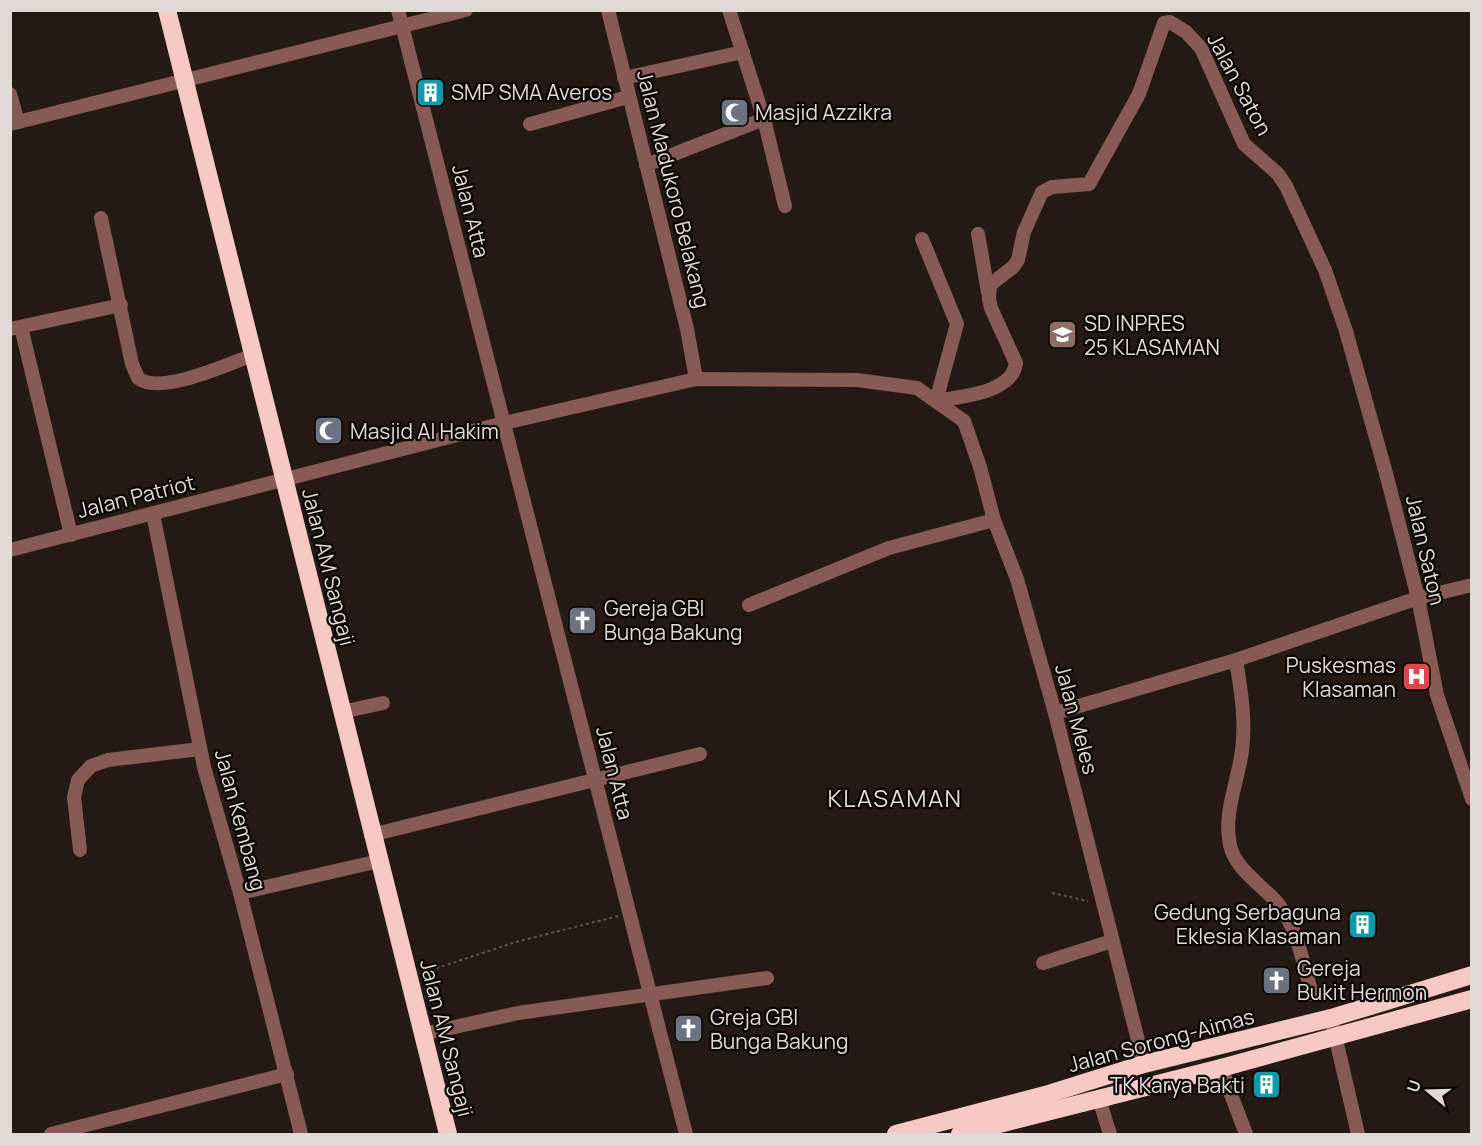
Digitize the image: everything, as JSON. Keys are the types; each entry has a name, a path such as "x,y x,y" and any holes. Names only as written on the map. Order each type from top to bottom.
{"highway":[{"name":"Jalan AM Sangaji","path":"167,10 253,355 278,481 342,712 448,1134"},
{"name":"Jalan Sorong-Aimas","path":"896,1134 1045,1095 1144,1064 1331,1018 1472,975"},
{"name":"Jalan Sorong-Aimas","path":"960,1134 978,1132 1337,1038 1472,999"}],"street":[{"name":"Jalan Atta","path":"398,10 686,1134"},
{"path":"10,94 14,123 403,28 466,10"},
{"name":"Jalan Madukoro Belakang","path":"608,10 696,379"},
{"path":"729,10 764,119 785,206"},
{"name":"Jalan Saton","path":"988,292 990,285 1013,267 1018,260 1023,231 1042,192 1052,187 1089,184 1149,71 1164,23 1170,22 1179,27 1201,48 1244,144 1278,174 1286,186 1325,270 1346,331 1387,477 1418,598 1437,695 1472,799"},
{"path":"624,78 743,52"},
{"path":"530,124 628,97"},
{"path":"646,165 764,119"},
{"path":"101,218 132,364 138,378 152,385 176,381 253,355"},
{"path":"922,239 957,324 936,401 986,390 1000,384 1013,372 1016,363 991,308 978,234"},
{"path":"70,535 16,328 121,305"},
{"path":"278,481 504,423 696,379"},
{"name":"Jalan Meles","path":"696,379 885,382 917,388 964,421 994,520 1017,579 1055,713 1102,906 1144,1064"},
{"name":"Jalan Patriot","path":"11,549 278,481"},
{"name":"Jalan Kembang","path":"153,514 200,748 240,893 301,1134"},
{"path":"749,605 889,548 994,520"},
{"path":"1055,713 1236,660 1418,598 1472,585"},
{"path":"1236,660 1244,716 1242,751 1230,812 1230,847 1239,861 1286,916 1294,934 1312,994"},
{"path":"342,712 383,704"},
{"path":"80,850 74,797 78,780 91,766 108,760 200,748"},
{"path":"371,834 700,754"},
{"path":"240,893 379,861"},
{"path":"1043,963 1112,941"},
{"path":"423,1034 518,1013 766,978"},
{"path":"1331,1018 1358,1134"},
{"path":"1221,1068 1246,1134"},
{"path":"51,1134 287,1074"},
{"path":"1099,1099 1110,1134"}],"path":[{"path":"1052,893 1102,906"},
{"path":"409,978 516,942 630,914"}],"place":[{"name":"SMP SMA Averos","path":"430,92"},
{"name":"Masjid Azzikra","path":"734,112"},
{"name":"SD INPRES 25 KLASAMAN","path":"1063,335"},
{"name":"Masjid Al Hakim","path":"329,431"},
{"name":"Gereja GBI Bunga Bakung","path":"583,620"},
{"name":"Puskesmas Klasaman","path":"1417,677"},
{"name":"Gedung Serbaguna Eklesia Klasaman","path":"1362,924"},
{"name":"Gereja Bukit Hermon","path":"1276,980"},
{"name":"Greja GBI Bunga Bakung","path":"689,1029"},
{"name":"TK Karya Bakti","path":"1266,1085"}],"district":[{"name":"KLASAMAN","path":"895,797"}]}
